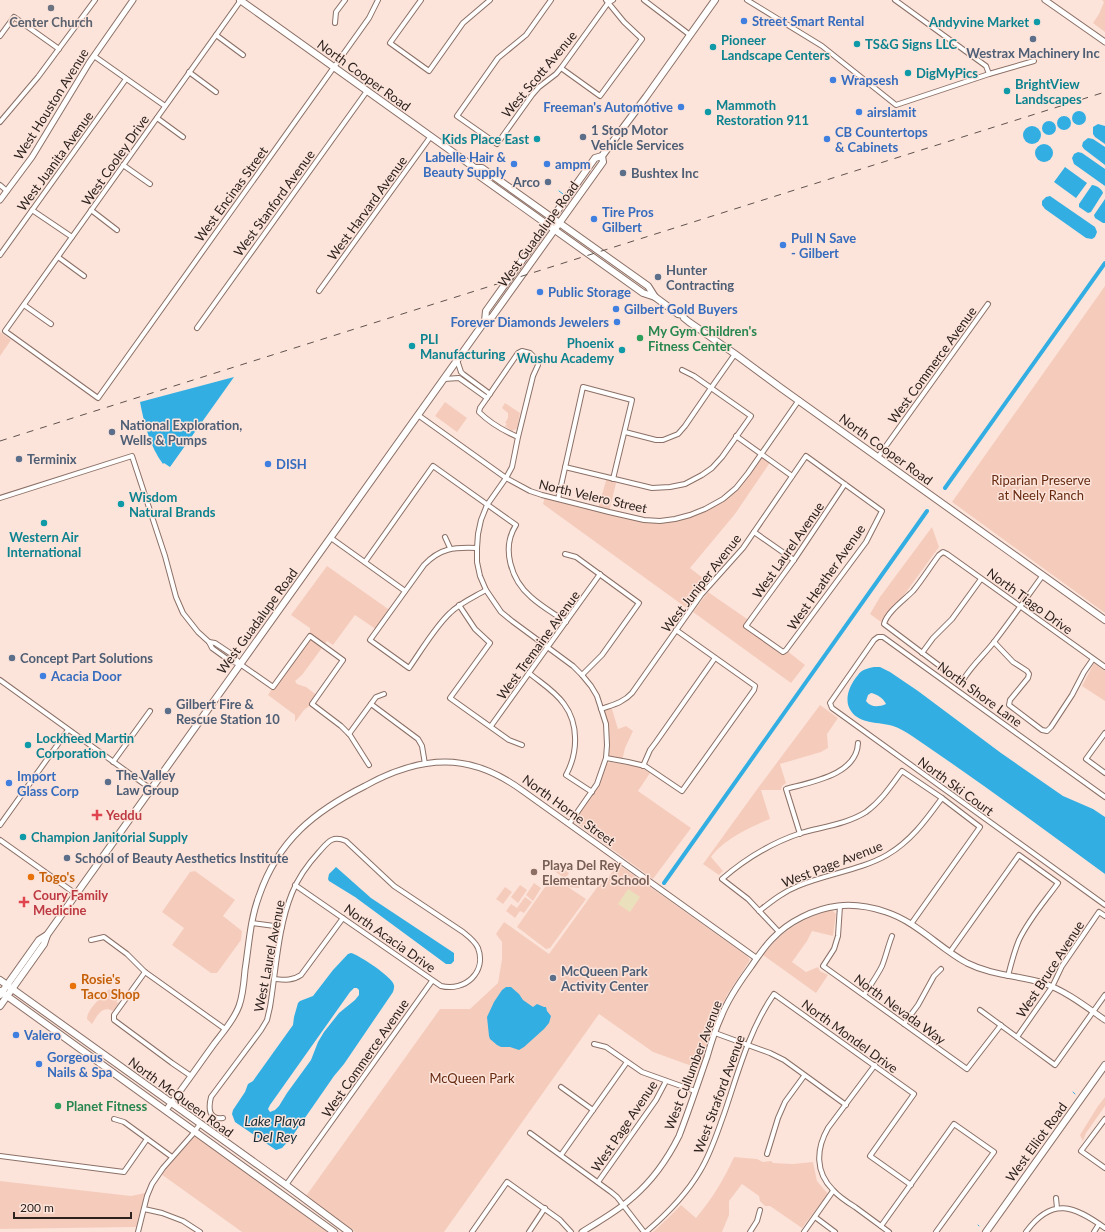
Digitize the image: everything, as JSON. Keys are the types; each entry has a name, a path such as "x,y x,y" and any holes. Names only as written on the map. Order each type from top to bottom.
{"main road":[{"name":"North Cooper Road","path":"240,0 475,168 478,175 643,293 655,297 678,314 684,314 684,318 1105,620"},
{"name":"West Guadalupe Road","path":"485,321 486,311 595,158 602,156 715,0"},
{"name":"West Guadalupe Road","path":"0,1006 2,993 10,987 39,940 47,935 485,321 492,317 604,162 602,156"},
{"name":"North Cooper Road","path":"475,168 482,168 560,222 648,286 655,297"},
{"name":"North McQueen Road","path":"0,980 286,1185 349,1232"},
{"name":"North McQueen Road","path":"2,993 334,1232"},
{"path":"78,1047 82,1044 90,1049 98,1050"},
{"name":"West Elliot Road","path":"986,1232 1105,1065"},
{"path":"310,1214 316,1207"}],"street":[{"path":"0,122 38,77 95,0"},
{"name":"West Houston Avenue","path":"0,200 32,157 94,56 133,0"},
{"name":"West Cooley Drive","path":"5,331 240,0"},
{"path":"335,23 336,12 344,0"},
{"name":"West Encinas Street","path":"5,331 98,398 369,18 378,0"},
{"path":"422,0 390,43 429,71 463,23 490,0"},
{"name":"West Scott Avenue","path":"551,0 526,35 498,58 457,116 497,144 532,95 539,87 556,74 607,2 613,0"},
{"path":"644,0 690,35"},
{"path":"746,0 822,46 896,105 989,74 1034,61"},
{"path":"894,0 986,66 992,70 1000,71"},
{"path":"1045,0 1105,42"},
{"path":"561,68 600,96 642,39 624,22 607,2"},
{"path":"0,36 14,17 59,49"},
{"path":"216,35 243,55"},
{"path":"94,56 165,106"},
{"path":"986,66 989,74"},
{"path":"189,72 216,92"},
{"name":"West Juanita Avenue","path":"0,255 126,79"},
{"name":"West Stanford Avenue","path":"197,328 367,91"},
{"path":"157,118 183,137"},
{"name":"West Harvard Avenue","path":"319,291 431,136"},
{"path":"123,165 150,184"},
{"path":"0,185 7,191"},
{"path":"32,210 72,237"},
{"path":"91,210 117,230"},
{"path":"58,257 84,276"},
{"path":"24,304 51,324"},
{"name":"West Commerce Avenue","path":"878,457 988,304"},
{"path":"518,437 505,432 479,412 518,353 522,351 530,353 538,361 538,365 533,376 512,467 487,505 481,520 478,534 478,562 480,576 486,590 501,612 573,666 591,686 597,696 606,724 606,758 597,784 569,824"},
{"path":"625,432 656,440 663,440 678,434 735,354"},
{"path":"458,360 461,372 490,394"},
{"path":"565,466 652,488 685,484 712,468 722,457 751,416 694,376 682,370"},
{"path":"444,379 459,378 487,398"},
{"path":"558,499 583,388 632,400 613,478"},
{"name":"North Velero Street","path":"418,415 506,478 530,491 644,520 660,521 690,515 704,510 723,499 748,473 799,400"},
{"path":"736,436 792,476"},
{"path":"0,498 132,456 165,556 176,597 188,620 209,642 212,648 230,661 240,664 273,687 310,636 343,660 312,704 349,734 369,765"},
{"name":"West Juniper Avenue","path":"601,709 617,704 628,698 704,591 754,532 806,456 845,484"},
{"path":"365,562 433,466 516,525 509,541 511,566 515,576 523,589 531,597 566,622"},
{"name":"West Heather Avenue","path":"746,626 783,652 786,650 866,542 882,511 845,484"},
{"name":"West Laurel Avenue","path":"746,626 794,560 845,484"},
{"path":"754,532 794,560"},
{"path":"445,537 450,548"},
{"path":"331,538 405,591"},
{"path":"477,548 450,548 439,552 431,558 424,565 370,640 409,668 449,613 459,605 486,590"},
{"name":"North Tiago Drive","path":"922,653 884,624 895,609 913,591 939,555 943,552 1105,667"},
{"path":"565,554 576,556 639,603 602,655 582,675"},
{"name":"West Tremaine Avenue","path":"491,726 600,574"},
{"path":"981,579 956,614 933,638 922,653 957,679 963,680 972,665 994,642 1043,575"},
{"path":"459,605 475,629 490,643 450,698 509,740 522,745"},
{"path":"606,758 643,766 682,791 754,690 755,686 676,630"},
{"name":"North Shore Lane","path":"852,671 874,640 878,637 883,637 1105,797"},
{"path":"994,642 1013,662 1029,674 1028,678 1010,700 1009,705 1042,730 1047,731 1072,695 1084,672 1094,659"},
{"path":"643,766 650,750 715,658"},
{"name":"North Ski Court","path":"852,671 831,701 830,703 832,708 1105,905"},
{"path":"529,673 556,694 565,704 574,726 575,740 571,766 566,775 592,792"},
{"path":"0,680 151,789"},
{"path":"349,734 376,697 384,694"},
{"path":"166,1110 192,1076 235,1014 241,998 252,923 259,895 274,863 294,836 319,812 343,797 388,774 407,767 425,764 422,746 418,738 371,704"},
{"path":"113,762 150,711"},
{"path":"0,825 68,730"},
{"path":"1105,733 1086,759 1105,773"},
{"path":"800,834 786,789 836,774 853,758 858,750 858,743"},
{"name":"North Horne Street","path":"425,764 446,762 467,764 494,773 510,782 756,958"},
{"path":"779,932 748,899 722,879 756,853 782,840 842,822 864,813 877,804 902,771 942,798 980,827 911,924"},
{"name":"West Page Avenue","path":"760,911 782,893 799,885 870,863 887,855 906,842 920,827 942,798"},
{"name":"West Laurel Avenue","path":"223,1118 217,1119 213,1117 210,1112 209,1104 211,1097 267,1020 275,979 282,927 295,885 313,859 328,843 335,838 340,838 346,841 394,886 472,939 477,946 480,960 474,975"},
{"path":"0,840 76,894"},
{"path":"950,952 1019,854 1058,883 1027,925 1019,939 1008,976"},
{"name":"North Acacia Drive","path":"295,885 441,986 449,988 464,984 474,975"},
{"name":"West Cullumber Avenue","path":"582,1232 632,1198 657,1173 679,1136 726,1005 740,981 756,958 779,932 795,921 808,915 840,906 862,906 874,908 901,918 911,924 964,962 991,973 1042,983 1052,987 1076,1000 1105,1020"},
{"name":"North Nevada Way","path":"840,906 838,936 834,949 823,966 967,1069"},
{"name":"West Bruce Avenue","path":"1017,1037 1052,987 1062,966 1099,912 1105,916"},
{"path":"275,979 295,979 301,975 343,918"},
{"path":"252,923 282,927"},
{"path":"864,995 882,966 887,947 892,936"},
{"path":"91,940 104,937 127,954 144,972 225,1029"},
{"path":"904,1024 918,1005 934,976 941,969"},
{"path":"144,972 114,1015 114,1020 192,1076"},
{"name":"West Commerce Avenue","path":"286,1185 432,981"},
{"name":"West Straford Avenue","path":"645,1232 675,1206 700,1171 719,1128 748,1044 760,1016 774,994"},
{"name":"North Mondel Drive","path":"774,994 914,1094 870,1156 911,1185"},
{"path":"980,1010 1055,1065 1105,995"},
{"name":"West Bruce Avenue","path":"967,1069 1000,1025"},
{"path":"715,1034 748,1044 784,1060 804,1076 846,1105"},
{"path":"594,1044 606,1047 642,1072 695,1091"},
{"path":"561,1155 627,1062"},
{"path":"875,1065 823,1137 819,1158 823,1175 833,1191 889,1232"},
{"path":"767,1154 778,1118 785,1102 804,1076"},
{"name":"West Page Avenue","path":"598,1182 656,1100 666,1080"},
{"path":"561,1087 593,1110"},
{"path":"114,1119 124,1122 172,1157"},
{"path":"1105,1119 1081,1151 1105,1168"},
{"path":"138,1232 147,1196 152,1184 162,1168 200,1124"},
{"path":"882,1226 954,1124 994,1152 936,1232"},
{"path":"530,1133 611,1192 645,1232"},
{"path":"0,1156 124,1172 147,1139"},
{"path":"472,1232 508,1182 545,1208 560,1220 571,1232"},
{"path":"804,1232 833,1191"},
{"path":"1056,1198 1057,1208"},
{"path":"528,1232 545,1208"},
{"path":"1026,1232 1040,1216 1057,1208 1081,1212 1105,1228"},
{"path":"144,1209 183,1220 200,1232"},
{"path":"750,1232 757,1221 760,1210"},
{"path":"815,1217 835,1232"},
{"path":"1094,1232 1099,1224"}],"green space":[{"path":"1102,0 1105,0 1105,32 1093,23 1104,2"},
{"name":"Riparian Preserve at Neely Ranch","path":"1105,286 1105,613 952,502"},
{"path":"0,332 11,340 0,356"},
{"path":"445,402 467,418 457,432 435,416"},
{"path":"505,403 520,413 517,429 512,431 505,426 507,424 505,423 508,418 508,413 502,408"},
{"path":"761,454 771,461 735,514 690,568 708,582 688,609 543,504 545,496 598,509 607,477 617,479 609,512 644,520 675,519 704,510 736,488"},
{"path":"932,527 939,547 904,595 881,622 870,614 880,597"},
{"path":"327,566 391,611 377,630 355,615 333,645 327,641 302,675 295,681 297,684 306,687 318,696 312,704 304,710 295,722 295,715 268,695 310,637 310,628 291,615"},
{"path":"708,592 750,621 746,625 783,652 786,650 805,665 791,683 693,612"},
{"path":"1094,663 1105,671 1105,701 1082,686"},
{"path":"820,705 838,718 827,734 828,748 821,752 780,764 786,783 782,786 781,790 761,790 770,819 738,835 722,845 716,851 711,857 723,871 719,875 703,864"},
{"path":"611,706 618,729 626,726 633,731 625,748 622,761 606,758 606,724 601,709"},
{"path":"610,762 640,767 650,773 638,791 691,828 653,879 576,823 575,819 596,789 606,764"},
{"path":"556,864 569,873 565,879 552,869"},
{"name":"McQueen Park","path":"618,864 747,956 750,960 727,995 700,1069 653,1052 599,1014 444,1232 355,1232 306,1196 440,1009 470,1009 498,983 502,959 502,942 496,934 504,922 549,954 598,886 606,881"},
{"path":"195,871 235,900 223,916 242,931 241,940 217,973 211,973 172,945 184,928 162,912 190,872"},
{"path":"552,877 567,887 569,881 579,882 579,888 568,887 586,899 550,948 546,949 517,927"},
{"path":"534,883 541,888 533,901 526,895"},
{"path":"520,885 527,890 518,903 511,897"},
{"path":"505,887 512,892 503,904 496,899"},
{"path":"525,897 532,902 524,913 520,911 515,918 506,911 511,904 517,908"},
{"path":"832,910 836,914 833,936 812,931 807,941 792,962 806,972 818,967 820,971 828,975 816,993 763,955 778,938 793,926 811,917"},
{"path":"109,989 115,994 118,1000 116,1002 119,1003 113,1011 106,1009 100,1012 92,1024 87,1019 89,1011"},
{"path":"1105,1097 1105,1106 1086,1133 1083,1141 1080,1135"},
{"path":"195,1136 327,1232 242,1232 161,1174"},
{"path":"734,1157 757,1159 763,1162 771,1161 773,1163 793,1164 813,1162 817,1181 828,1194 802,1228 770,1206 765,1206 760,1201 759,1196 742,1184 729,1201 729,1215 722,1232 653,1232 681,1205 696,1218 717,1189"},
{"path":"0,1181 131,1196 145,1193 136,1227 0,1229"}],"sand":[{"path":"628,889 640,897 630,912 618,904"}],"water":[{"path":"1079,111 1084,113 1086,118 1084,123 1079,125 1074,123 1072,118 1074,113"},
{"path":"1064,116 1069,118 1071,123 1069,128 1064,130 1059,128 1057,123 1059,118"},
{"path":"1049,121 1054,123 1056,128 1054,133 1049,135 1044,133 1042,128 1044,123"},
{"path":"1098,124 1105,126 1105,144 1093,134 1093,127"},
{"path":"1032,126 1038,129 1041,135 1038,141 1032,144 1026,141 1023,135 1026,129"},
{"path":"1088,138 1093,139 1105,147 1105,165 1082,146 1083,142"},
{"path":"1044,144 1050,147 1053,153 1050,159 1044,162 1038,159 1035,153 1038,147"},
{"path":"1078,152 1082,153 1105,169 1105,186 1074,164 1072,158 1074,154"},
{"path":"1065,167 1087,183 1076,198 1054,182"},
{"path":"1092,185 1099,188 1103,193 1091,212 1088,213 1079,207 1079,204"},
{"path":"1050,196 1095,227 1097,232 1095,237 1092,239 1086,238 1045,209 1042,205 1042,201 1046,197"},
{"path":"1105,199 1105,223 1103,223 1095,218 1094,215"},
{"path":"234,377 170,467 164,463 163,464 151,442 140,402"},
{"path":"874,667 880,667 890,672 918,691 1001,753 1063,796 1093,809 1105,817 1105,874 910,735 893,726 870,722 855,715 849,707 848,692 859,673","holes":["871,693 878,696 886,704 881,706 870,705 866,701 868,695"]},
{"path":"336,867 371,898 454,953 454,961 451,964 446,964 355,897 329,881 329,874"},
{"name":"Lake Playa Del Rey","path":"351,953 360,957 386,975 394,984 393,992 291,1138 282,1148 276,1150 235,1122 232,1114 233,1110 245,1092 248,1084 253,1081 293,1025 298,1003 313,996 333,970 348,954","holes":["354,988 359,990 359,995 339,1013 324,1032 318,1042 311,1060 279,1106 270,1112 268,1109 270,1105 350,992"]},
{"path":"506,987 511,987 523,1000 533,1007 537,1004 546,1007 551,1016 549,1023 544,1029 519,1050 510,1047 501,1047 490,1039 489,1036 487,1017 494,1002 502,990"}],"waterway":[{"path":"577,167 581,169"},
{"path":"559,191 563,194"},
{"path":"945,488 1105,263"},
{"path":"664,883 927,511"}],"railway":[{"path":"0,441 1105,92"}],"place":[{"name":"Center Church","path":"51,8"},
{"name":"Street Smart Rental","path":"744,21"},
{"name":"Andyvine Market","path":"1037,22"},
{"name":"Westrax Machinery Inc","path":"1033,39"},
{"name":"TS&G Signs LLC","path":"857,44"},
{"name":"Pioneer Landscape Centers","path":"713,47"},
{"name":"DigMyPics","path":"908,73"},
{"name":"Wrapsesh","path":"833,80"},
{"name":"BrightView Landscapes","path":"1007,91"},
{"name":"Freeman's Automotive","path":"681,107"},
{"name":"Mammoth Restoration 911","path":"708,112"},
{"name":"airslamit","path":"859,112"},
{"name":"1 Stop Motor Vehicle Services","path":"583,137"},
{"name":"Kids Place East","path":"537,139"},
{"name":"CB Countertops & Cabinets","path":"827,139"},
{"name":"Labelle Hair & Beauty Supply","path":"514,164"},
{"name":"ampm","path":"547,164"},
{"name":"Bushtex Inc","path":"623,173"},
{"name":"Arco","path":"548,182"},
{"name":"Tire Pros Gilbert","path":"594,219"},
{"name":"Pull N Save - Gilbert","path":"783,245"},
{"name":"Hunter Contracting","path":"658,277"},
{"name":"Public Storage","path":"540,292"},
{"name":"Gilbert Gold Buyers","path":"616,309"},
{"name":"Forever Diamonds Jewelers","path":"617,322"},
{"name":"My Gym Children's Fitness Center","path":"640,338"},
{"name":"PLI Manufacturing","path":"412,346"},
{"name":"Phoenix Wushu Academy","path":"622,350"},
{"name":"National Exploration, Wells & Pumps","path":"112,432"},
{"name":"Terminix","path":"19,459"},
{"name":"DISH","path":"268,464"},
{"name":"Wisdom Natural Brands","path":"121,504"},
{"name":"Western Air International","path":"44,523"},
{"name":"Concept Part Solutions","path":"12,658"},
{"name":"Acacia Door","path":"43,676"},
{"name":"Gilbert Fire & Rescue Station 10","path":"168,711"},
{"name":"Lockheed Martin Corporation","path":"28,745"},
{"name":"The Valley Law Group","path":"108,782"},
{"name":"Import Glass Corp","path":"9,783"},
{"name":"Yeddu","path":"97,815"},
{"name":"Champion Janitorial Supply","path":"23,837"},
{"name":"School of Beauty Aesthetics Institute","path":"67,858"},
{"name":"Playa Del Rey Elementary School","path":"534,872"},
{"name":"Togo's","path":"31,877"},
{"name":"Coury Family Medicine","path":"24,902"},
{"name":"McQueen Park Activity Center","path":"553,978"},
{"name":"Rosie's Taco Shop","path":"73,986"},
{"name":"Valero","path":"16,1035"},
{"name":"Gorgeous Nails & Spa","path":"39,1064"},
{"name":"Planet Fitness","path":"58,1106"}]}
